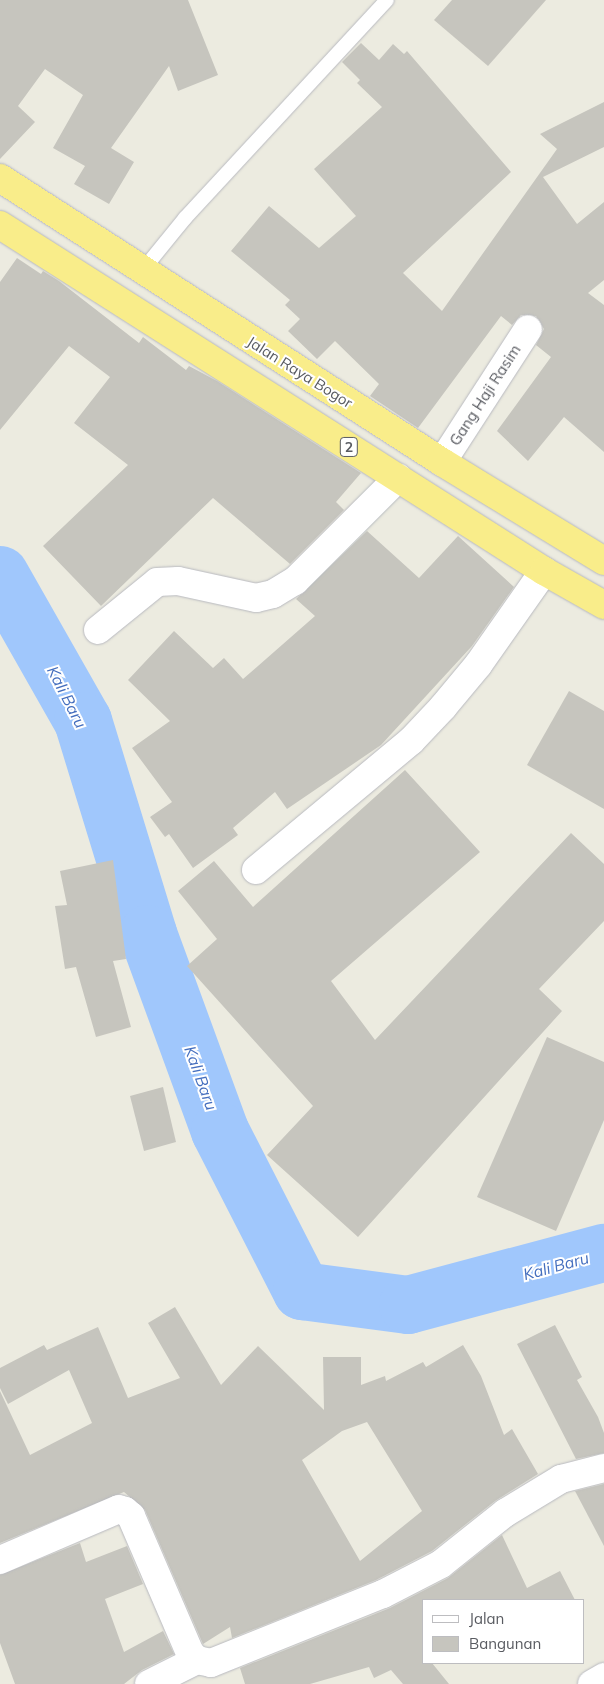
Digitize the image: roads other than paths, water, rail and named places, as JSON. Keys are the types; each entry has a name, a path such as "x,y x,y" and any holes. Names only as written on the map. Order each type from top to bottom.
{"highway":[{"name":"Jalan Raya Bogor","path":"10,185 442,462 604,561"},
{"path":"0,225 10,185"},
{"name":"2","path":"0,225 544,571 604,605"}],"street":[{"name":"Gang Haji Rasim","path":"442,462 528,329"},
{"path":"98,630 157,582 178,581 256,598 273,594 295,580 398,478"},
{"path":"256,870 411,741 478,665 544,571"},
{"path":"0,1560 119,1509 125,1510 131,1516 190,1653 197,1660 211,1663 383,1594 441,1564 505,1513 561,1479 604,1468"},
{"path":"149,1684 197,1660"},
{"path":"592,1684 604,1677"}],"lane":[{"path":"142,271 185,218 387,0"}],"waterway":[{"name":"Kali Baru","path":"0,575 83,721 148,934 220,1131 302,1291 408,1305 604,1253"}]}
